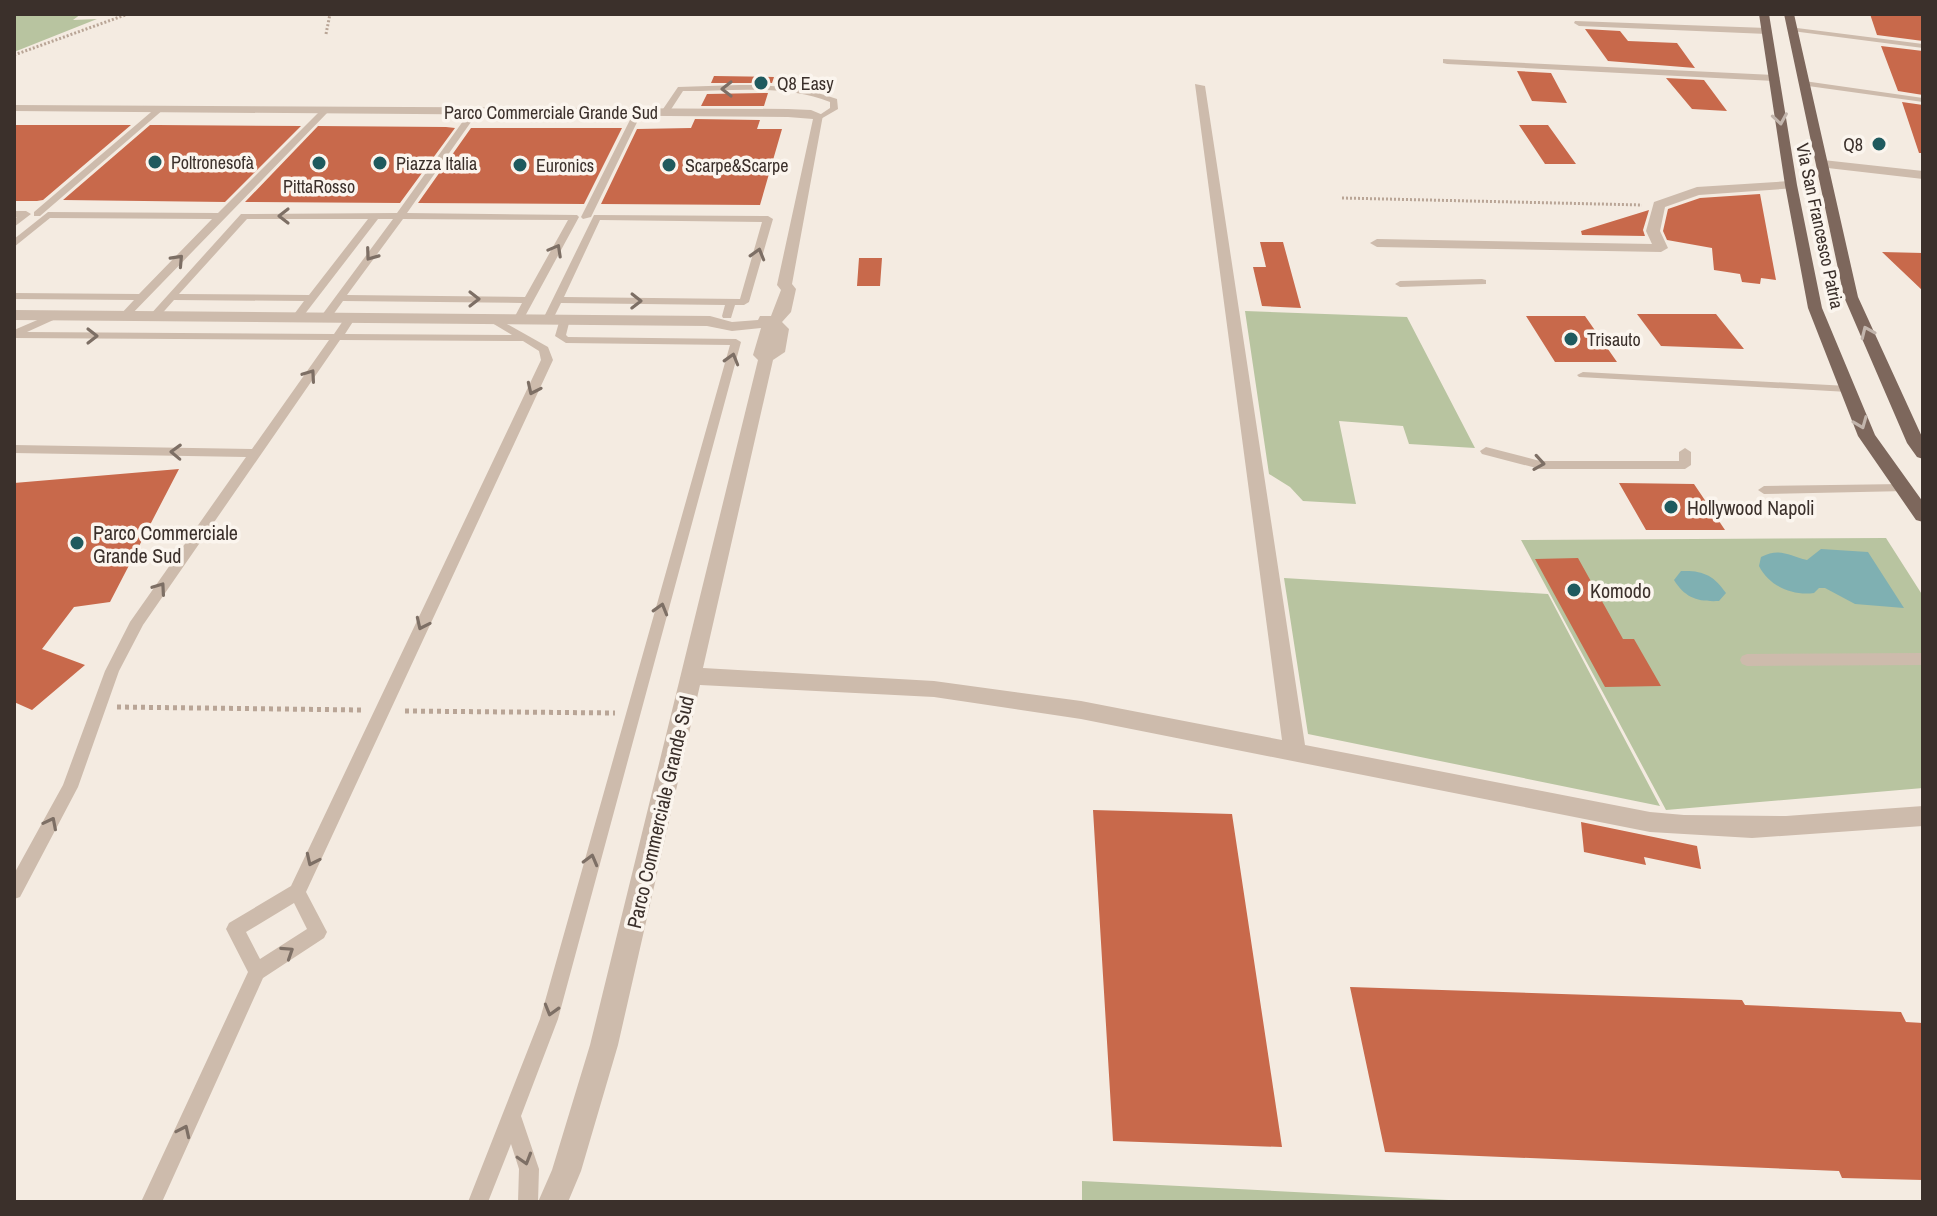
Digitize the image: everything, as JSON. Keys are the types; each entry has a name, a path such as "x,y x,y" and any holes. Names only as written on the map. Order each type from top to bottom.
{"main road":[{"name":"Via San Francesco Patria","path":"1764,14 1760,30 1774,78 1815,308 1867,436 1923,516"},
{"name":"Via San Francesco Patria","path":"1790,21 1851,297 1923,453"}],"street":[{"path":"1732,14 1760,30"},
{"path":"1579,23 1760,30"},
{"path":"1447,61 1774,78"},
{"path":"1199,86 1295,752"},
{"name":"Parco Commerciale Grande Sud","path":"14,108 665,112 811,114 819,118 820,125 784,285 789,289 783,312 773,321 781,329 777,352 766,358 604,1045 566,1171 553,1202"},
{"path":"1823,164 1923,175"},
{"path":"1377,243 1661,248 1653,231 1659,205 1697,191 1791,185"},
{"path":"710,321 729,309 773,321"},
{"path":"14,315 519,318 710,321 716,325 753,325 773,321"},
{"path":"692,676 934,689 1081,710 1696,829 1790,828 1923,816"},
{"name":"Parco Commerciale Grande Sud","path":"565,1202 566,1171"}],"lane":[{"path":"1790,21 1923,46"},
{"path":"1804,83 1923,100"},
{"path":"665,112 681,89 780,89 820,94 834,101 834,109 819,118"},
{"path":"14,244 37,214 160,109"},
{"path":"124,316 325,111"},
{"path":"326,317 474,112"},
{"path":"548,319 638,112"},
{"path":"14,214 768,219 744,302 729,309 558,300"},
{"path":"14,224 37,214"},
{"path":"154,316 244,216"},
{"path":"297,317 375,216"},
{"path":"519,318 574,217"},
{"path":"1400,284 1482,282"},
{"path":"14,296 143,297"},
{"path":"171,297 311,298"},
{"path":"340,298 528,300"},
{"path":"14,334 56,315"},
{"path":"14,891 70,787 112,671 137,622 351,317"},
{"path":"257,972 235,929 297,892 547,360 544,349 491,318"},
{"path":"478,1202 549,1019 736,342 566,340 560,336 565,319"},
{"path":"14,334 522,338"},
{"path":"1583,375 1848,389"},
{"path":"14,449 254,453"},
{"path":"1486,451 1540,465 1594,466 1685,465 1685,452"},
{"path":"1764,490 1903,488"},
{"path":"1747,660 1923,659"},
{"path":"151,1202 257,972 318,932 297,892"},
{"path":"512,1118 529,1169 528,1202"}],"path":[{"path":"14,55 128,14"},
{"path":"326,34 330,14"},
{"path":"1342,198 1659,205"}],"green space":[{"path":"14,14 81,14 73,20 97,19 14,52"},
{"path":"1245,311 1407,317 1475,448 1409,444 1403,426 1339,421 1356,504 1303,501 1290,487 1269,474"},
{"path":"1886,538 1923,596 1923,788 1666,810 1521,540"},
{"path":"1284,578 1548,594 1660,806 1308,734"},
{"path":"1082,1181 1487,1202 1082,1202"}],"water":[{"path":"1821,549 1868,552 1904,608 1855,604 1825,588 1806,594 1790,591 1775,584 1759,566 1761,557 1768,554 1784,553 1807,560"},
{"path":"1681,571 1707,575 1726,593 1719,601 1693,598 1674,580"}],"building":[{"path":"1870,14 1923,14 1923,41 1877,35"},
{"path":"1585,29 1620,31 1628,41 1677,43 1695,68 1608,61"},
{"path":"1881,46 1923,51 1923,95 1898,91"},
{"path":"1517,71 1551,73 1567,103 1532,101"},
{"path":"714,76 774,77 772,83 711,83"},
{"path":"1666,78 1704,80 1727,111 1692,109"},
{"path":"768,93 764,106 701,106 707,94"},
{"path":"1902,102 1923,105 1923,153 1919,153"},
{"path":"695,119 760,120 757,129 782,129 760,205 601,204 637,129 691,128"},
{"path":"14,125 131,125 43,200 14,201"},
{"path":"150,125 301,126 225,202 63,200"},
{"path":"1519,125 1548,125 1576,164 1545,164"},
{"path":"318,126 455,128 400,203 245,202"},
{"path":"471,128 622,128 584,204 418,203"},
{"path":"1760,194 1776,280 1761,278 1760,284 1742,282 1740,274 1714,270 1712,248 1667,240 1663,231 1668,209 1700,198"},
{"path":"1649,210 1643,230 1645,236 1582,235 1581,231"},
{"path":"1260,242 1283,242 1301,308 1262,306 1253,267 1266,267"},
{"path":"1882,252 1923,253 1923,291"},
{"path":"859,258 882,258 880,286 857,286"},
{"path":"1637,314 1716,314 1744,349 1661,346"},
{"name":"Trisauto","path":"1526,316 1585,316 1617,362 1555,362"},
{"name":"Parco Commerciale Grande Sud","path":"179,469 110,602 74,607 42,649 85,665 32,710 14,702 14,483"},
{"name":"Hollywood Napoli","path":"1619,483 1694,484 1725,530 1646,530"},
{"path":"1578,558 1623,639 1634,639 1661,686 1605,687 1535,559"},
{"path":"1093,810 1232,814 1282,1147 1113,1141"},
{"path":"1581,822 1697,846 1701,869 1644,857 1646,865 1584,852"},
{"path":"1350,987 1742,1000 1745,1005 1901,1012 1906,1022 1923,1023 1923,1180 1842,1178 1839,1171 1385,1152"}],"place":[{"name":"Q8 Easy","path":"761,83"},
{"name":"Q8","path":"1879,144"},
{"name":"Poltronesofà","path":"155,162"},
{"name":"PittaRosso","path":"319,163"},
{"name":"Piazza Italia","path":"380,163"},
{"name":"Euronics","path":"520,165"},
{"name":"Scarpe&Scarpe","path":"669,165"},
{"name":"Trisauto","path":"1571,339"},
{"name":"Hollywood Napoli","path":"1671,507"},
{"name":"Parco Commerciale Grande Sud","path":"77,543"},
{"name":"Komodo","path":"1574,590"}]}
